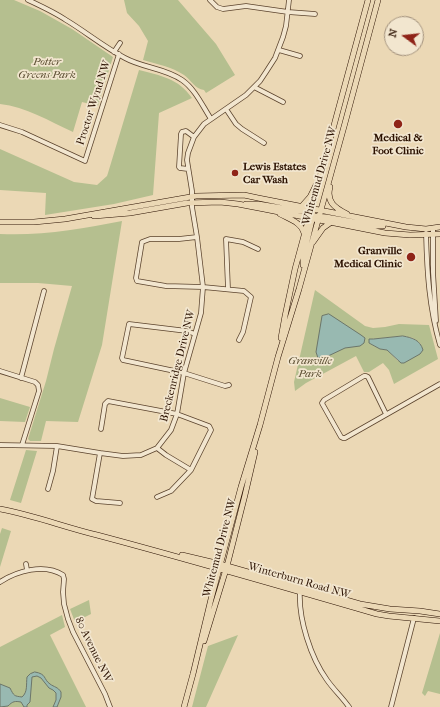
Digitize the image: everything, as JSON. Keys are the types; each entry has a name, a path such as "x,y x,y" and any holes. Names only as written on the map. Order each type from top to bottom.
{"main road":[{"name":"Whitemud Drive NW","path":"193,674 208,628 223,568 245,495 260,425 311,244 313,215 320,179 368,0"},
{"name":"Whitemud Drive NW","path":"278,357 291,286 305,234 313,215 320,210 378,0"},
{"path":"331,170 332,177 328,193 330,200 338,209 354,217"},
{"path":"302,206 310,197 320,179"},
{"path":"0,222 34,222 65,219 192,196 218,195 244,195 302,206 313,215"},
{"path":"83,216 116,215 192,203 220,202 313,215 330,222 385,233 405,235 440,234"},
{"path":"238,204 253,203 376,226 390,225"},
{"path":"272,210 300,225 304,229 305,234"},
{"path":"302,276 303,258 313,215 320,210 390,225 426,229 440,227"},
{"path":"311,244 322,228 330,222"},
{"name":"Winterburn Road NW","path":"0,505 17,512"},
{"name":"Winterburn Road NW","path":"0,509 17,512 154,550 167,552 378,614 440,621"},
{"name":"Whitemud Drive NW","path":"184,707 211,599 223,568"},
{"name":"Winterburn Road NW","path":"300,590 390,610 420,611 440,614"},
{"path":"414,618 420,616 440,617"}],"street":[{"path":"28,0 64,19 116,53 132,61 172,74 181,79 194,92 211,119"},
{"path":"210,0 217,7 223,9 246,6 315,14"},
{"path":"194,137 186,132 182,132 181,134 179,166 182,169 188,169 188,154 194,137 204,124 238,101 254,87 271,65 279,50 286,26 289,0"},
{"path":"116,53 120,43"},
{"path":"279,50 300,56"},
{"name":"Proctor Wynd NW","path":"0,125 22,132 85,161 116,53"},
{"path":"254,87 283,102"},
{"path":"226,109 236,124 264,143"},
{"name":"Breckenridge Drive NW","path":"157,448 172,430 177,414 184,373 201,313 203,287 188,169"},
{"path":"433,228 436,327"},
{"path":"426,229 429,288 432,312 440,342"},
{"path":"197,237 179,240 150,239 142,242 136,278 137,281 166,286 203,287 244,291 251,297 243,332 239,340"},
{"path":"228,289 226,239 243,242 258,249"},
{"path":"21,378 44,291"},
{"path":"195,334 129,324 122,358 123,360 184,373 225,386 228,385"},
{"path":"0,371 37,383 39,387 39,392 22,445"},
{"path":"386,414 368,377 366,376 324,400 322,403 338,431 343,438 345,438 440,384"},
{"path":"101,429 105,404 108,401 177,414 208,426 211,430 192,470 171,491 157,498"},
{"path":"0,445 57,446 123,456 140,454 157,448 192,470"},
{"path":"48,489 53,471 57,446"},
{"path":"100,453 92,499 96,501 120,503"},
{"path":"0,582 27,570 26,564"},
{"name":"80 Avenue NW","path":"27,570 33,569 51,571 61,573 64,576 64,604 68,619 110,707"},
{"path":"300,590 304,626 315,658 327,680 349,707"},
{"path":"391,707 414,618"}],"green space":[{"name":"Potter Greens Park","path":"0,0 14,0 40,11 72,29 113,57 98,106 82,102 73,132 28,111 0,104"},
{"path":"124,0 178,0 216,44 235,75 206,93 179,72 143,60 148,41 139,26 127,13"},
{"path":"139,70 162,76 175,82 187,91 192,98 159,113 153,195 114,204 45,215 46,193 0,190 0,149 74,182 97,185 107,176"},
{"path":"122,221 102,345 78,422 46,421 41,441 30,441 28,439 46,381 72,286 38,283 0,283 0,234 31,234 61,231"},
{"name":"Granville Park","path":"315,290 365,326 373,328 399,324 429,325 438,359 394,384 389,370 383,363 369,372 364,372 356,356 306,383 295,391 294,382","holes":["403,336 413,338 421,344 398,361 387,350 380,349 369,343 369,339"]},
{"path":"0,398 30,407 25,422 0,421"},
{"path":"26,450 37,451 21,503 10,500"},
{"path":"2,528 11,531 0,567 0,534"},
{"path":"89,600 91,614 75,622 70,609"},
{"path":"62,615 65,627 50,635 86,707 0,707 0,647"},
{"path":"440,633 440,694 428,691 425,696 422,693"},
{"path":"238,635 206,707 192,707 208,646"}],"water":[{"path":"329,314 365,338 364,343 360,346 345,348 326,357 318,358 316,352 322,316"},
{"path":"403,336 416,340 423,350 420,354 404,363 401,363 387,350 380,349 369,343 369,339"},
{"path":"35,672 43,675 51,685 61,692 61,697 57,707 53,707 56,700 56,693 37,676 32,677 30,702 27,707 24,707 21,702 13,702 8,706 0,707 0,684 10,688 14,695 22,697 26,690 27,677"}],"place":[{"name":"Medical & Foot Clinic","path":"398,124"},
{"name":"Lewis Estates Car Wash","path":"235,173"},
{"name":"Granville Medical Clinic","path":"411,257"}]}
